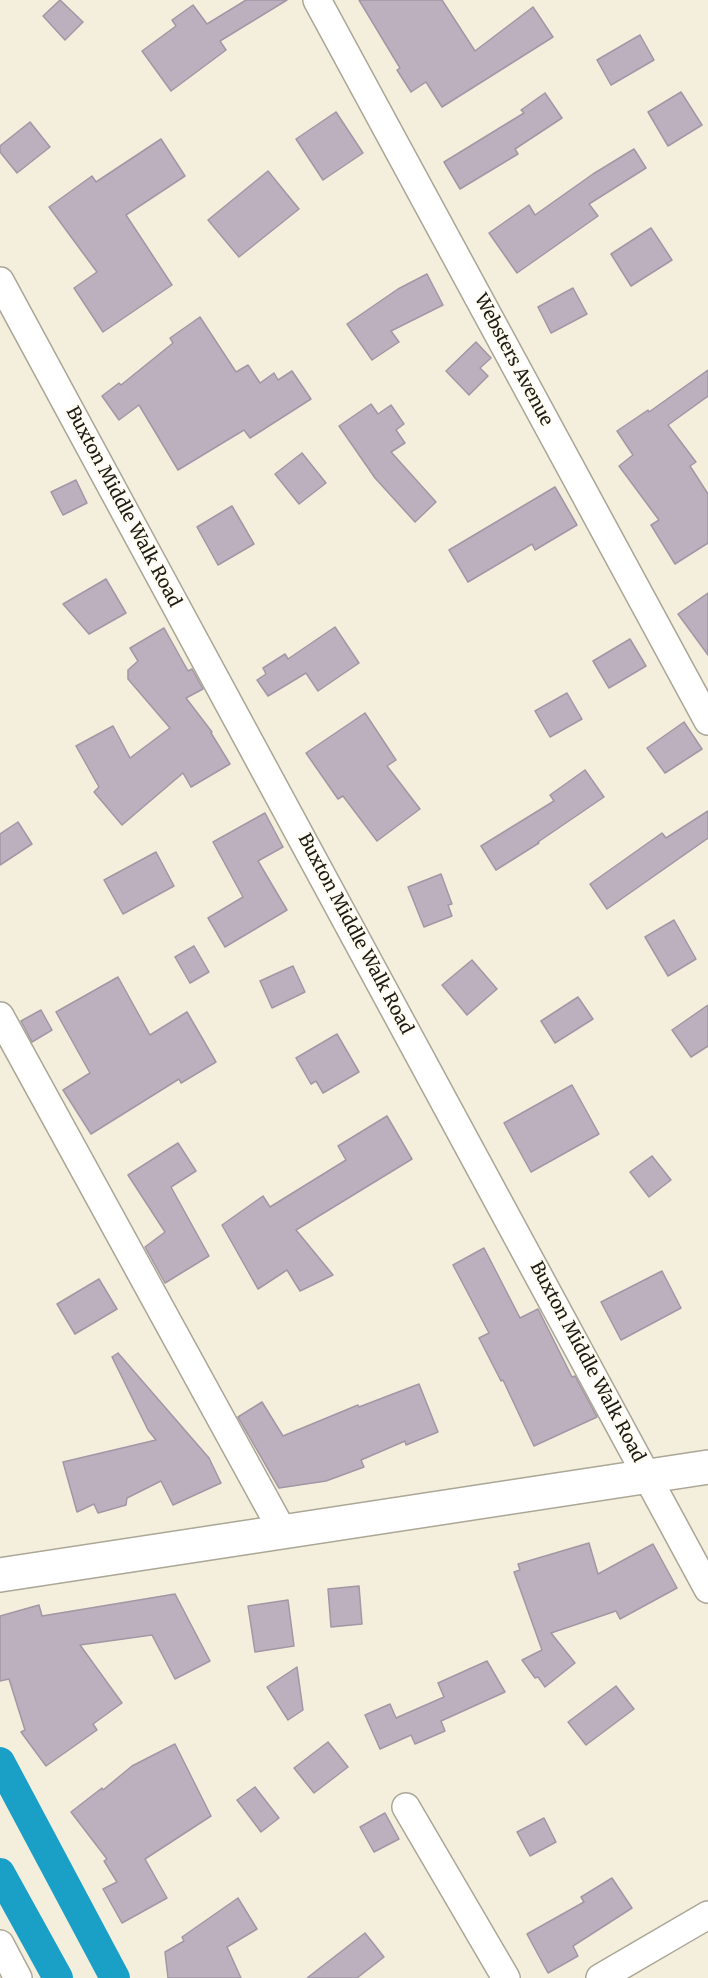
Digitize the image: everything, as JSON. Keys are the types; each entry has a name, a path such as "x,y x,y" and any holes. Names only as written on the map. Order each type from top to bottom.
{"main road":[{"path":"0,1575 708,1467"}],"street":[{"name":"Websters Avenue","path":"317,0 708,721"},
{"name":"Buxton Middle Walk Road","path":"0,281 708,1589"},
{"path":"0,1016 283,1532"},
{"path":"406,1807 506,1978"},
{"path":"600,1978 708,1915"},
{"path":"0,1944 18,1978"}],"building":[{"path":"60,0 83,22 65,40 43,16"},
{"path":"246,0 287,0 220,41 226,50 171,91 142,51 176,26 172,20 193,5 207,24"},
{"path":"359,0 442,0 475,51 533,7 553,37 442,107 426,82 411,92 397,70 400,68"},
{"path":"640,35 654,60 611,85 597,60"},
{"path":"681,92 702,125 668,146 648,112"},
{"path":"545,93 562,118 515,149 518,154 460,189 444,162 524,113 521,110"},
{"path":"336,112 363,153 323,180 296,139"},
{"path":"30,122 50,147 17,173 0,152 0,146"},
{"path":"161,139 185,176 126,215 172,285 103,332 74,288 97,272 49,207 92,176 96,182"},
{"path":"634,149 646,168 589,204 598,216 517,273 489,233 529,205 535,215 593,174"},
{"path":"268,171 299,209 239,257 208,220"},
{"path":"651,228 672,260 631,286 611,254"},
{"path":"427,274 443,305 391,331 399,342 372,360 347,324 398,289"},
{"path":"573,288 587,314 551,333 538,307"},
{"path":"200,317 236,372 248,365 260,383 274,373 278,380 292,371 311,399 250,438 244,430 178,470 139,405 119,420 102,396 119,383 121,385 173,343 170,338"},
{"path":"476,342 491,358 480,368 488,376 469,395 446,371"},
{"path":"708,370 708,396 668,425 696,462 690,466 708,494 708,543 675,564 651,525 659,520 619,466 633,455 617,431 648,410 649,412"},
{"path":"371,404 378,414 391,405 404,424 396,430 405,443 391,452 436,502 415,522 375,478 339,426"},
{"path":"302,453 326,483 299,504 275,474"},
{"path":"76,480 87,503 63,515 51,492"},
{"path":"555,487 577,525 535,550 532,544 468,582 449,550"},
{"path":"232,506 254,544 218,565 197,527"},
{"path":"106,579 126,613 89,634 63,604"},
{"path":"708,593 708,655 678,614"},
{"path":"335,627 359,663 318,691 306,673 268,696 257,680 266,674 263,668 285,654 288,659"},
{"path":"164,628 188,671 192,669 203,689 186,698 212,732 230,764 191,787 183,773 122,825 94,792 99,787 76,746 113,726 130,758 170,728 128,679 128,670 138,661 130,648"},
{"path":"630,639 646,666 609,688 593,661"},
{"path":"567,693 582,719 550,737 535,711"},
{"path":"365,713 396,760 387,766 420,809 377,841 343,796 338,799 306,753"},
{"path":"684,722 702,749 665,773 647,748"},
{"path":"585,770 604,797 496,870 481,846 554,801 550,795"},
{"path":"708,811 708,838 607,909 590,884 662,833 666,838"},
{"path":"265,813 283,847 258,861 287,910 225,947 208,918 243,897 213,842"},
{"path":"18,822 32,844 0,865 0,834"},
{"path":"156,852 174,886 123,914 104,880"},
{"path":"441,874 452,904 448,905 452,916 424,927 408,887"},
{"path":"674,920 696,959 668,976 645,937"},
{"path":"194,946 209,972 190,983 175,957"},
{"path":"472,960 497,989 467,1015 442,985"},
{"path":"293,966 305,992 272,1008 260,981"},
{"path":"118,977 150,1035 187,1012 216,1062 181,1083 179,1079 91,1134 63,1090 90,1073 56,1012"},
{"path":"578,997 593,1019 555,1043 541,1021"},
{"path":"708,1005 708,1046 691,1057 672,1030"},
{"path":"41,1010 52,1030 32,1042 21,1021"},
{"path":"337,1034 359,1072 323,1093 316,1081 311,1084 296,1058"},
{"path":"572,1085 599,1134 531,1172 504,1123"},
{"path":"387,1116 412,1159 296,1230 333,1275 300,1291 287,1270 258,1289 222,1225 263,1196 270,1207 346,1160 338,1146"},
{"path":"178,1143 196,1171 171,1187 209,1256 165,1283 145,1247 165,1232 128,1175"},
{"path":"652,1156 671,1180 649,1197 630,1172"},
{"path":"484,1248 520,1318 538,1309 572,1377 575,1376 597,1417 534,1446 503,1380 501,1381 479,1338 489,1333 453,1265"},
{"path":"662,1271 681,1308 621,1340 601,1302"},
{"path":"99,1279 117,1309 75,1334 57,1304"},
{"path":"118,1353 209,1458 221,1483 173,1505 161,1481 127,1498 126,1505 98,1513 94,1504 77,1512 63,1462 156,1440 148,1430 112,1357"},
{"path":"419,1384 438,1432 406,1445 405,1441 361,1460 364,1467 326,1481 279,1488 238,1417 262,1402 283,1436 358,1405 359,1407"},
{"path":"589,1543 598,1574 653,1544 677,1588 620,1619 616,1611 551,1633 575,1663 545,1687 522,1660 542,1650 514,1572 520,1570 518,1564"},
{"path":"359,1586 362,1624 331,1627 328,1589"},
{"path":"175,1594 210,1661 175,1679 152,1635 80,1645 122,1703 93,1724 97,1730 46,1766 21,1732 25,1730 9,1679 0,1681 0,1616 39,1605 42,1616"},
{"path":"288,1600 294,1646 255,1652 248,1606"},
{"path":"487,1661 505,1692 441,1721 445,1731 415,1744 411,1735 380,1749 365,1715 390,1704 396,1718 444,1697 438,1683"},
{"path":"297,1667 303,1710 288,1720 267,1687"},
{"path":"616,1686 634,1709 586,1745 568,1722"},
{"path":"328,1742 348,1767 314,1793 294,1768"},
{"path":"175,1744 211,1816 145,1859 167,1898 122,1923 103,1889 117,1882 104,1861 107,1859 71,1812 132,1766"},
{"path":"255,1787 279,1818 261,1832 237,1800"},
{"path":"385,1813 399,1839 374,1852 360,1827"},
{"path":"544,1818 556,1842 530,1856 517,1832"},
{"path":"612,1878 632,1908 573,1946 578,1956 548,1973 527,1934 584,1902 581,1897"},
{"path":"238,1898 257,1929 227,1947 241,1978 168,1978 165,1952 184,1941 182,1937"},
{"path":"365,1933 384,1957 357,1978 307,1978"}],"waterway":[{"path":"0,1762 115,1978"},
{"path":"0,1873 58,1978"}]}
